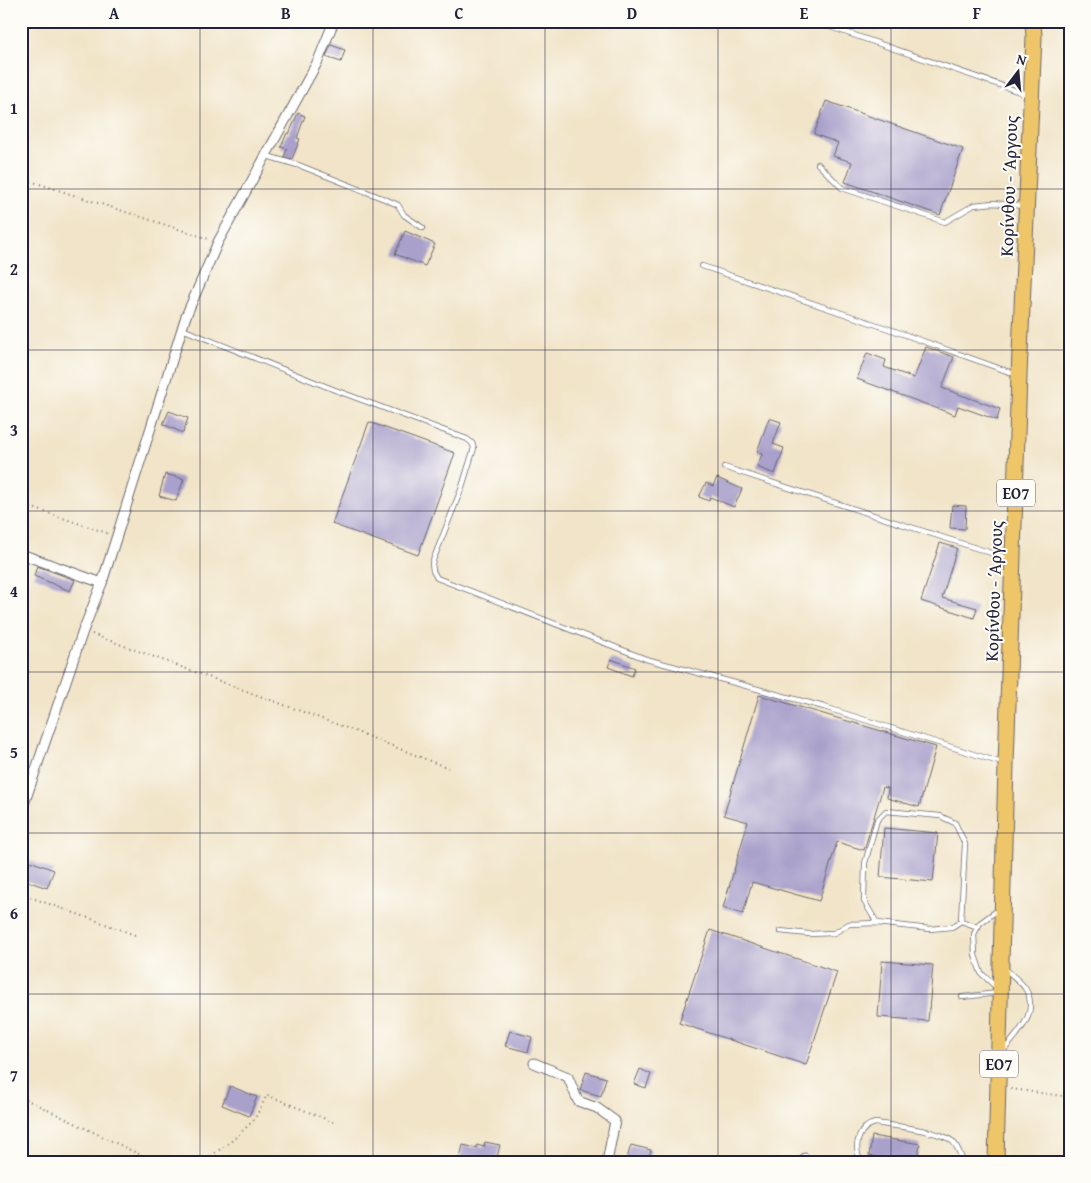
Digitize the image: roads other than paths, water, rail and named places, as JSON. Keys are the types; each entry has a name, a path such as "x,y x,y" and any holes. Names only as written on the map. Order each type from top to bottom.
{"main road":[{"name":"Κορίνθου - Άργους","path":"996,1162 1002,993 1006,764 1019,375 1032,96 1033,21"}],"street":[{"path":"21,813 83,631 102,582 182,329 218,242 318,61 334,21"},
{"path":"21,554 102,582"},
{"path":"534,1063 568,1078 578,1100 597,1108 615,1121 607,1162"}],"lane":[{"path":"813,21 1032,96"},
{"path":"267,156 301,166 398,205 404,216 422,228"},
{"path":"818,164 842,188 945,222 974,205 992,203 1027,206"},
{"path":"702,266 1019,375"},
{"path":"182,329 472,443 474,448 462,487 432,563 433,571 437,578 646,659 824,707 1006,764"},
{"path":"724,467 1014,560"},
{"path":"780,931 809,934 834,933 849,924 877,923 930,929 952,927 961,920 965,844 955,823 940,816 886,811 877,820 865,863 864,901 877,923"},
{"path":"1002,993 981,973 975,955 974,934 980,923 1004,907"},
{"path":"961,920 978,927"},
{"path":"1000,1055 1022,1029 1030,1015 1030,1000 1024,987 1002,966"},
{"path":"962,997 1002,993"},
{"path":"866,1162 860,1158 857,1151 859,1138 861,1131 867,1125 875,1123 944,1135 954,1142 963,1162"}]}
